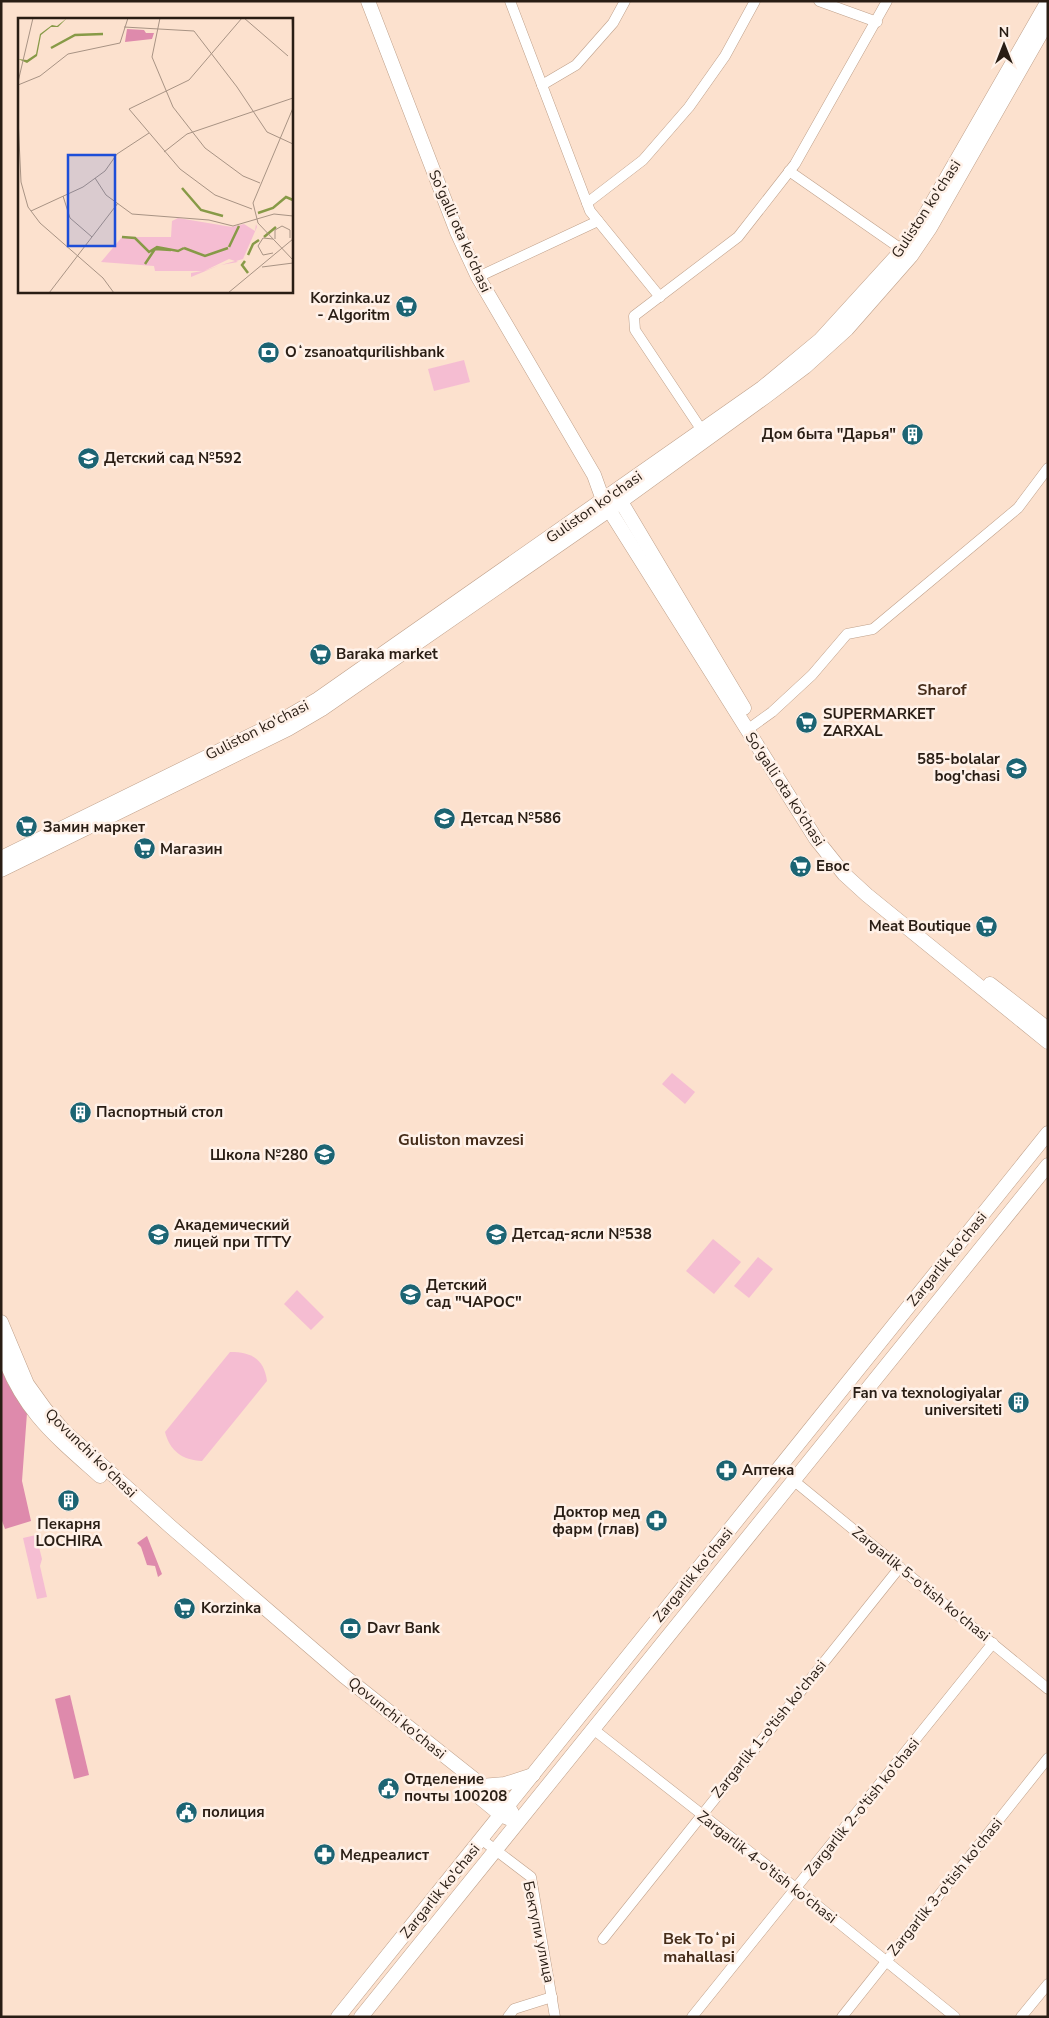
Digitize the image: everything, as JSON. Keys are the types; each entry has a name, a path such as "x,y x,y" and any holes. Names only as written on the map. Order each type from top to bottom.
{"main road":[{"name":"So'galli ota ko'chasi","path":"368,1 453,223 478,277 594,475 606,505 750,727 823,834 851,868 897,911 1048,1029"},
{"name":"Guliston ko'chasi","path":"907,253 942,187 1048,1"},
{"name":"Guliston ko'chasi","path":"1,858 300,710 618,497 704,435 801,357 907,253 948,198 1048,21"},
{"name":"So'galli ota ko'chasi","path":"594,475 618,497 816,839 844,874 927,946 1048,1042"},
{"name":"Guliston ko'chasi","path":"1,870 305,719 606,505"},
{"name":"Zargarlik ko'chasi","path":"338,2017 1048,1133"},
{"name":"Zargarlik ko'chasi","path":"361,2017 1048,1165"},
{"name":"Qovunchi ko'chasi","path":"1,1322 27,1384 64,1431 171,1527 337,1669 481,1786 504,1811"},
{"name":"Qovunchi ko'chasi","path":"1,1349 11,1375 26,1403 57,1438 339,1682 518,1822"},
{"path":"843,1388 854,1405"},
{"path":"834,1399 854,1405"},
{"path":"778,1469 793,1480"},
{"name":"Zargarlik 4-o'tish ko'chasi","path":"578,1718 593,1729"},
{"path":"481,1786 510,1783 534,1775"}],"street":[{"path":"510,1 586,203 598,221 660,297"},
{"path":"542,85 576,65 613,23 625,1"},
{"path":"586,203 643,160 689,107 725,56 755,1"},
{"path":"819,1 877,22"},
{"path":"704,435 633,327 636,312 660,297 738,237 789,171 877,22 887,1"},
{"path":"789,171 907,253"},
{"path":"478,277 598,221"},
{"path":"750,727 770,715 812,674 847,634 873,629 1018,508 1048,468"},
{"name":"Zargarlik 5-o'tish ko'chasi","path":"793,1480 1048,1689"},
{"name":"Zargarlik 1-o'tish ko'chasi","path":"603,1939 700,1814 900,1567"},
{"name":"Zargarlik 2-o'tish ko'chasi","path":"692,2017 797,1889 993,1643"},
{"name":"Zargarlik 4-o'tish ko'chasi","path":"593,1729 797,1889 955,2017"},
{"name":"Zargarlik 3-o'tish ko'chasi","path":"842,2017 1048,1758"},
{"name":"Бектупи улица","path":"481,1840 531,1877 554,2017"},
{"path":"1021,2017 1048,1984"},
{"path":"508,2017 514,2009 552,1997"}],"shaded area":[{"path":"464,360 470,382 434,391 428,369"},
{"path":"672,1073 695,1092 685,1104 662,1084"},
{"path":"713,1239 741,1262 714,1294 686,1271"},
{"path":"758,1257 773,1269 749,1298 734,1286"},
{"path":"297,1290 324,1317 311,1330 284,1304"},
{"path":"230,1352 245,1353 256,1358 263,1367 267,1381 202,1461 188,1459 174,1449 167,1439 165,1432"},
{"path":"1,1365 8,1384 27,1413 22,1481 31,1521 5,1529 1,1518"},
{"path":"36,1535 42,1559 40,1566 47,1597 37,1599 23,1538"},
{"path":"147,1536 162,1574 158,1577 155,1566 147,1565 141,1547 137,1543"},
{"path":"70,1695 89,1775 74,1779 55,1699"}],"place":[{"name":"Korzinka.uz - Algoritm","path":"406,307"},
{"name":"Oʻzsanoatqurilishbank","path":"269,352"},
{"name":"Дом быта \"Дарья\"","path":"912,434"},
{"name":"Детcкий сад №592","path":"88,458"},
{"name":"Baraka market","path":"320,654"},
{"name":"SUPERMARKET ZARXAL","path":"807,723"},
{"name":"585-bolalar bog'chasi","path":"1016,768"},
{"name":"Детсад №586","path":"445,818"},
{"name":"Замин маркет","path":"27,827"},
{"name":"Магазин","path":"144,849"},
{"name":"Евос","path":"800,866"},
{"name":"Meat Boutique","path":"987,926"},
{"name":"Паспортный стол","path":"80,1112"},
{"name":"Школа №280","path":"324,1155"},
{"name":"Академический лицей при ТГТУ","path":"158,1234"},
{"name":"Детсад-ясли №538","path":"496,1234"},
{"name":"Детский сад \"ЧАРОС\"","path":"410,1294"},
{"name":"Fan va texnologiyalar universiteti","path":"1018,1402"},
{"name":"Аптека","path":"726,1470"},
{"name":"Пекарня LOCHIRA","path":"69,1501"},
{"name":"Доктор мед фарм (глав)","path":"656,1521"},
{"name":"Korzinka","path":"185,1608"},
{"name":"Davr Bank","path":"351,1628"},
{"name":"Отделение почты 100208","path":"388,1788"},
{"name":"полиция","path":"186,1812"},
{"name":"Медреалист","path":"324,1855"}],"district":[{"name":"Sharof","path":"942,690"},
{"name":"Guliston mavzesi","path":"461,1140"},
{"name":"Bek Toʻpi mahallasi","path":"699,1948"}]}
